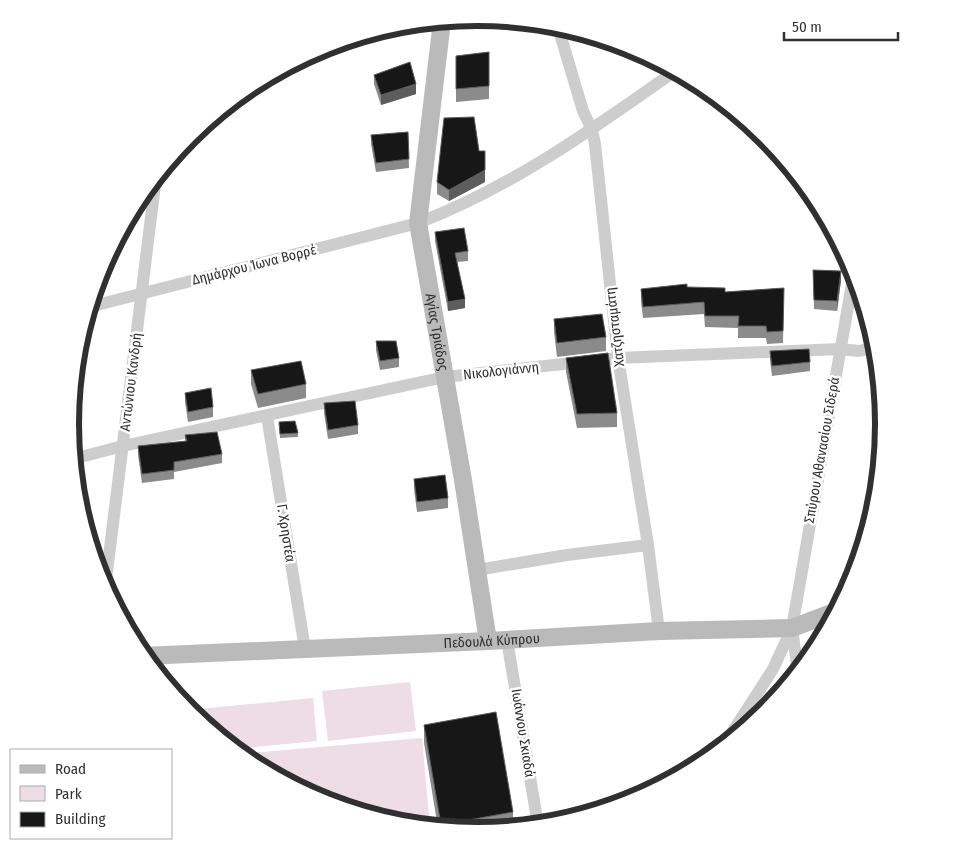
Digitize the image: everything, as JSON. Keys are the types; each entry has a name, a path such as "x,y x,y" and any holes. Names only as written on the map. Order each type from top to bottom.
{"street":[{"name":"Αγίας Τριάδος","path":"441,28 418,223 488,641"},
{"name":"Χατζησταμάτη","path":"560,35 595,144 618,358 648,546 659,631"},
{"name":"Δημάρχου Ίωνα Βορρέ","path":"97,305 418,223 453,209 531,168 592,130 668,76"},
{"name":"Αντώνιου Κανδρή","path":"107,572 154,191"},
{"name":"Σπύρου Αθανασίου Σιδερά","path":"792,628 851,288"},
{"name":"Νικολογιάννη","path":"80,457 123,446 445,377 618,358 840,349 859,351 868,349"},
{"name":"Γ. Χρηστέα","path":"267,416 305,649"},
{"path":"477,570 567,555 648,546"},
{"name":"Πεδουλά Κύπρου","path":"153,656 488,641 659,631 792,628 827,615"},
{"path":"792,628 797,662"},
{"path":"736,727 773,669 792,628"},
{"name":"Ιωάννου Σκιαδά","path":"507,640 537,818"}],"green space":[{"path":"410,682 416,731 328,741 322,691"},
{"path":"313,698 317,741 245,748 214,724 198,709"},
{"path":"422,738 429,819 399,815 349,802 301,782 252,753"}],"building":[{"path":"489,52 489,86 456,89 456,56"},
{"path":"410,62 416,84 381,95 374,75"},
{"path":"474,117 479,151 485,151 485,170 449,190 437,182 444,118"},
{"path":"408,132 409,159 376,163 371,135"},
{"path":"464,228 468,251 455,253 465,299 448,302 435,232"},
{"path":"813,270 841,271 837,301 814,300"},
{"path":"687,284 687,287 725,288 725,292 784,288 783,331 767,332 766,326 738,326 739,316 705,316 704,302 643,307 641,289"},
{"path":"602,314 606,337 557,343 554,319"},
{"path":"376,341 396,341 399,358 380,361"},
{"path":"809,349 810,362 772,366 770,351"},
{"path":"608,353 617,413 577,414 566,358"},
{"path":"301,361 306,384 258,394 251,370"},
{"path":"211,388 213,407 188,412 185,393"},
{"path":"355,401 358,425 328,430 324,403"},
{"path":"295,421 298,433 280,434 279,422"},
{"path":"217,432 222,454 174,462 174,470 142,474 138,446 187,441 185,435"},
{"path":"445,475 448,498 417,502 414,479"},
{"path":"496,712 513,812 456,822 440,821 424,725"}]}
